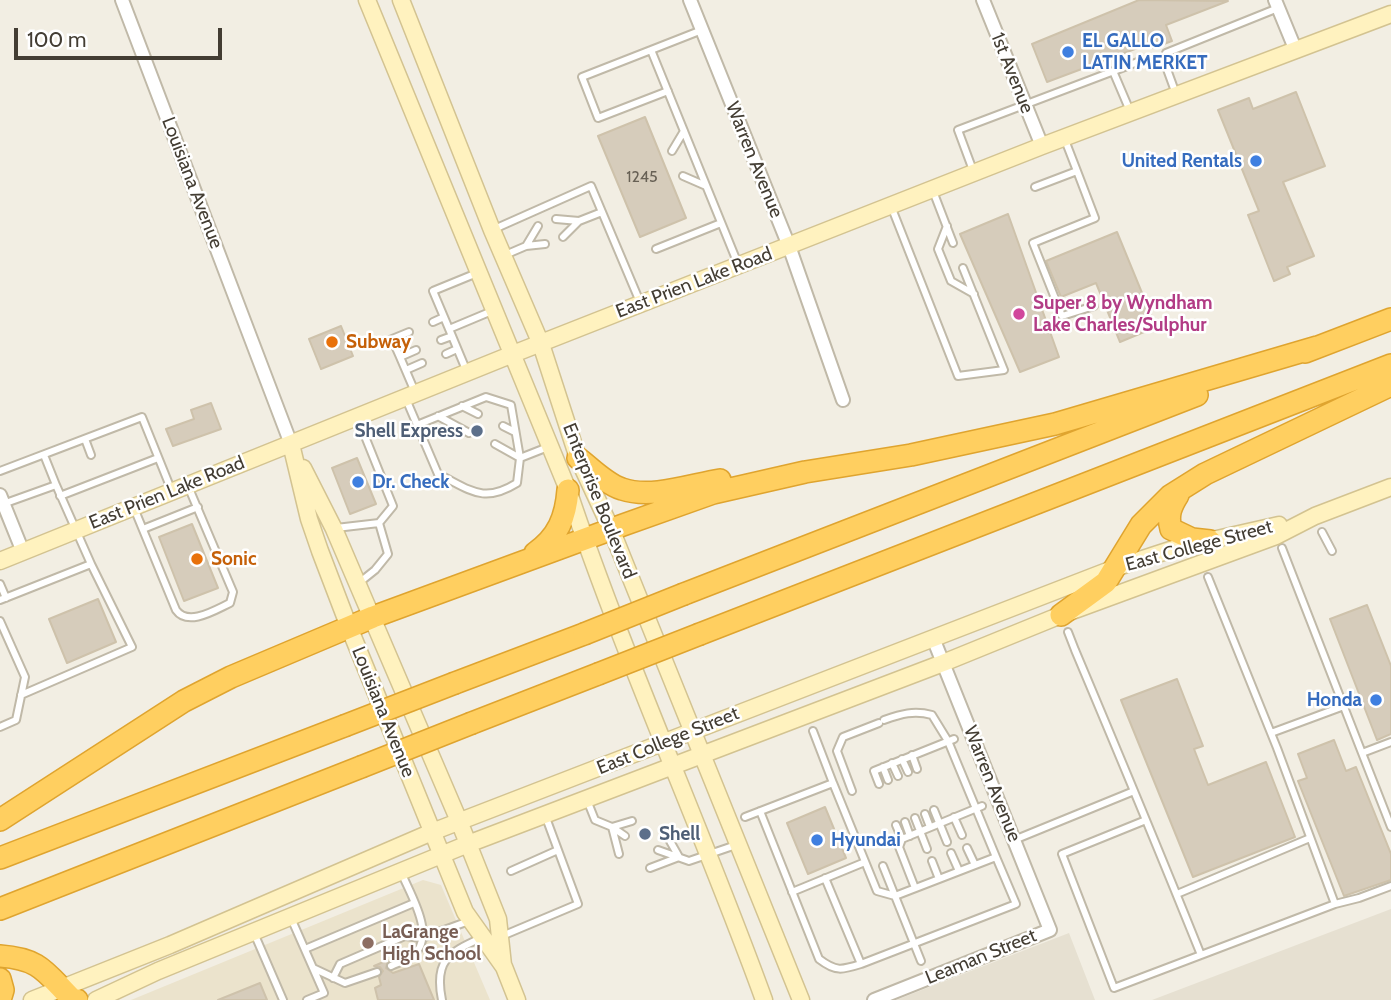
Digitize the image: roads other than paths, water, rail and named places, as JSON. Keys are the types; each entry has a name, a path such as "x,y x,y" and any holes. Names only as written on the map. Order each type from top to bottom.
{"highway":[{"path":"0,858 584,634 1391,319"},
{"path":"0,820 184,701 231,677 373,617 611,529 713,493 805,472 911,455 1055,424 1317,347"},
{"path":"0,909 1391,365"},
{"path":"1065,624 1106,582 1141,525 1170,496 1205,474 1391,385"},
{"path":"578,458 608,482 637,492 748,476 805,472"},
{"path":"1184,486 1172,505 1168,519 1171,529 1192,539 1210,541"},
{"path":"517,565 548,545 567,508 568,490"},
{"path":"0,956 26,958 69,994"},
{"path":"0,979 3,990 0,1000"}],"main road":[{"name":"Enterprise Boulevard","path":"367,0 568,490 764,1000"},
{"name":"Enterprise Boulevard","path":"401,0 492,230 541,344 578,458 611,529 801,1000"},
{"name":"East Prien Lake Road","path":"0,561 738,265 1391,14"},
{"path":"467,241 492,230"},
{"name":"Louisiana Avenue","path":"291,444 334,529 459,821 498,919 504,967"},
{"name":"Louisiana Avenue","path":"291,444 310,519 349,627 441,856 465,912 504,967 517,1000"},
{"name":"East College Street","path":"96,1000 158,971 468,844 943,663 1065,624 1276,536 1315,516 1391,487"},
{"name":"East College Street","path":"32,1000 69,994 170,945 459,821 1115,568 1173,549 1315,516"}],"street":[{"name":"Louisiana Avenue","path":"122,0 291,444"},
{"name":"Warren Avenue","path":"690,0 789,246 843,400"},
{"name":"1st Avenue","path":"983,0 1042,146"},
{"path":"1276,4 1296,51"},
{"path":"2,499 23,552"},
{"name":"Warren Avenue","path":"933,638 1050,930"},
{"name":"Leaman Street","path":"874,1000 1050,930"}],"lane":[{"path":"1177,95 1164,61 1166,53 1276,4"},
{"path":"668,91 598,118 582,77 702,30"},
{"path":"651,50 738,265"},
{"path":"974,173 958,130 1143,60"},
{"path":"1113,71 1130,113"},
{"path":"673,151 684,131"},
{"path":"1065,138 1095,218 1032,243 1062,316 1094,306"},
{"path":"1035,187 1077,171"},
{"path":"683,176 706,186"},
{"path":"492,230 591,186 641,304"},
{"path":"932,189 953,243"},
{"path":"891,205 958,376 1004,370 963,268"},
{"path":"563,237 579,221 602,212"},
{"path":"556,219 579,221"},
{"path":"656,249 721,223"},
{"path":"526,246 538,226"},
{"path":"947,226 938,249 951,281 974,294"},
{"path":"503,256 526,246 545,244"},
{"path":"467,372 433,291 480,272"},
{"path":"441,340 450,332 495,310"},
{"path":"433,322 444,317"},
{"path":"409,332 392,339 406,370 417,425 438,474 481,495 500,494 517,483 520,457 511,405 486,397 417,425"},
{"path":"446,354 457,349"},
{"path":"400,357 416,350"},
{"path":"406,370 422,363"},
{"path":"462,406 478,414"},
{"path":"0,471 131,425 142,416 172,491"},
{"path":"438,416 469,433"},
{"path":"334,529 379,523 394,506 357,417"},
{"path":"503,426 515,432"},
{"path":"85,439 91,455"},
{"path":"495,444 520,457 550,446"},
{"path":"142,452 146,463"},
{"path":"21,695 132,647 90,564 44,455"},
{"path":"60,496 158,458"},
{"path":"96,471 100,481"},
{"path":"133,507 176,610 180,615 189,618 198,617 230,603 233,592 188,484"},
{"path":"2,499 56,485"},
{"path":"143,530 198,508"},
{"path":"358,583 375,570 388,554 379,523"},
{"path":"1322,532 1332,551"},
{"path":"1282,548 1391,827"},
{"path":"0,584 3,599 90,564"},
{"path":"1208,577 1271,733 1335,904"},
{"path":"0,621 25,677 16,720 0,727"},
{"path":"1065,624 1201,955"},
{"path":"1271,733 1344,706"},
{"path":"760,811 819,959 831,968 842,969 861,964 1016,904 951,740 932,715 918,711 901,714 843,737 837,751 852,791"},
{"path":"813,731 877,891 895,896 996,857"},
{"path":"879,784 874,771 951,740"},
{"path":"1362,753 1391,742"},
{"path":"912,755 917,769"},
{"path":"902,759 908,772"},
{"path":"892,763 898,776"},
{"path":"883,767 888,780"},
{"path":"745,817 833,783"},
{"path":"1014,840 1134,791"},
{"path":"586,799 595,820 625,836"},
{"path":"915,888 899,846 902,839 979,807"},
{"path":"934,810 947,842"},
{"path":"500,937 578,904 545,814"},
{"path":"925,814 930,827"},
{"path":"954,817 962,835"},
{"path":"915,818 927,849"},
{"path":"1146,820 1062,854 1114,988 1335,904 1391,886"},
{"path":"612,827 632,821"},
{"path":"905,822 910,836"},
{"path":"896,825 902,839"},
{"path":"612,827 619,854"},
{"path":"666,834 679,857"},
{"path":"1177,894 1310,838"},
{"path":"658,850 689,861 739,844"},
{"path":"967,848 975,865"},
{"path":"511,871 558,850"},
{"path":"951,853 959,871"},
{"path":"650,868 679,857"},
{"path":"932,861 939,879"},
{"path":"792,892 865,862"},
{"path":"883,866 921,961"},
{"path":"391,966 411,957 419,949 422,938 423,926 401,873"},
{"path":"825,878 861,964"},
{"path":"305,949 414,903"},
{"path":"291,918 324,993 307,1000"},
{"path":"333,978 340,964 405,936 422,938 471,921"},
{"path":"254,933 283,1000"},
{"path":"442,1000 439,981 442,964 455,950 483,937"},
{"path":"313,968 345,982 377,972"}],"place":[{"name":"EL GALLO LATIN MERKET","path":"1068,52"},
{"name":"United Rentals","path":"1256,161"},
{"name":"Super 8 by Wyndham Lake Charles/Sulphur","path":"1019,314"},
{"name":"Subway","path":"332,342"},
{"name":"Shell Express","path":"477,431"},
{"name":"Dr. Check","path":"358,482"},
{"name":"Sonic","path":"197,559"},
{"name":"Honda","path":"1376,700"},
{"name":"Shell","path":"645,834"},
{"name":"Hyundai","path":"817,840"},
{"name":"LaGrange High School","path":"368,943"}]}
